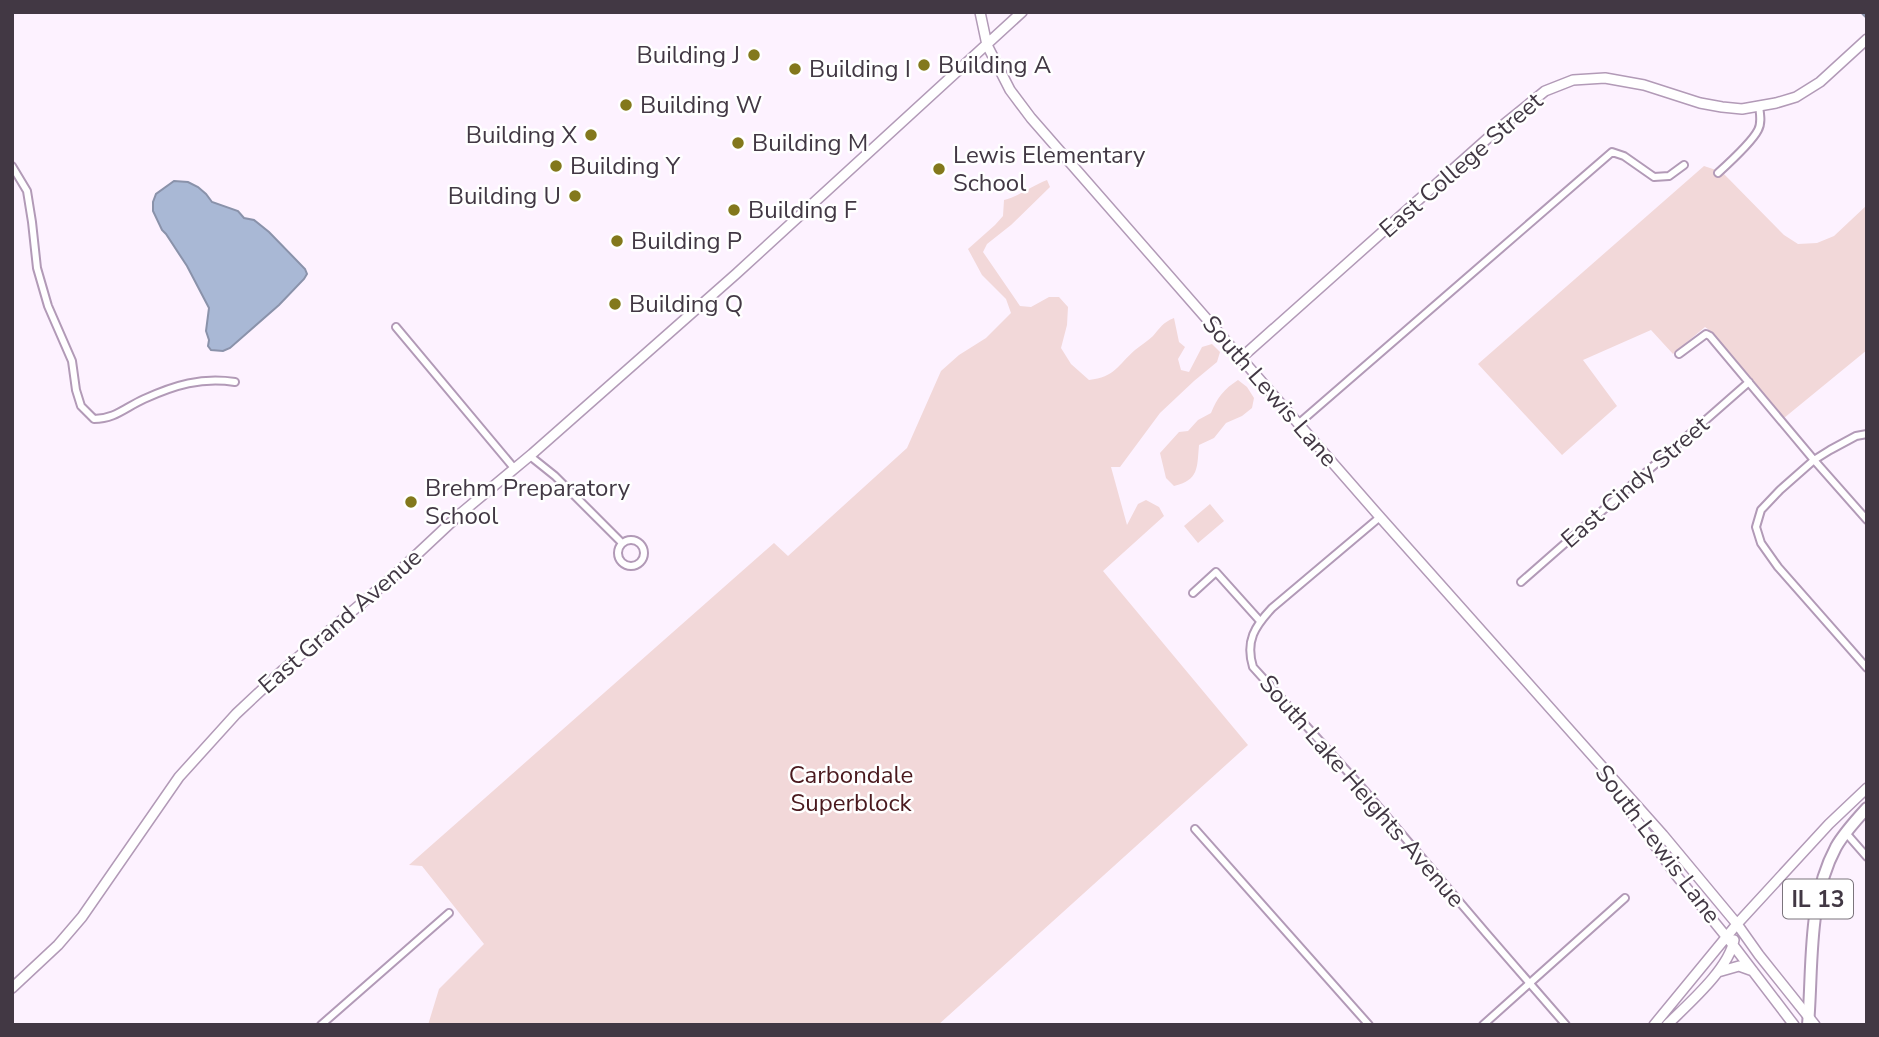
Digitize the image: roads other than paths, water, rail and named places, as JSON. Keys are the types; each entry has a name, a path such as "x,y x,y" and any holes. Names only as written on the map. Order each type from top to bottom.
{"highway":[{"name":"IL 13","path":"1811,1022 1811,968 1820,889 1830,860 1846,833 1867,808"}],"street":[{"name":"South Lewis Lane","path":"979,12 987,45 1010,90 1031,118 1663,835 1737,924 1811,1022"},
{"name":"East Grand Avenue","path":"12,988 58,945 82,917 179,778 236,713 736,274 1022,12"},
{"name":"East College Street","path":"1241,358 1497,130 1545,91 1573,80 1605,78 1644,85 1700,103 1742,109 1796,97 1820,82 1867,39"},
{"path":"1718,173 1758,131 1759,106"},
{"path":"1298,424 1612,152 1624,156 1654,177 1670,176 1684,165"},
{"path":"12,166 27,191 37,268 48,306 72,361 81,406 94,419 107,419 143,399 190,382 216,379 235,382"},
{"path":"396,327 514,468"},
{"path":"1679,354 1706,334 1710,335 1867,520"},
{"name":"East Cindy Street","path":"1521,582 1749,382"},
{"path":"1867,433 1814,460 1761,510 1756,527 1761,543 1778,567 1867,668"},
{"path":"530,456 555,476 622,543"},
{"path":"1193,593 1216,572 1259,621 1380,517"},
{"path":"629,540 642,547 644,555 635,566 626,566 619,560 618,551 622,543 629,540"},
{"name":"South Lake Heights Avenue","path":"1259,621 1249,643 1253,667 1365,791 1566,1025"},
{"name":"South Lewis Lane","path":"1589,752 1656,848 1794,1025"},
{"path":"1654,1025 1737,924 1829,824 1867,788"},
{"path":"1195,829 1369,1025"},
{"path":"1846,833 1867,857"},
{"path":"1483,1025 1625,898"},
{"path":"321,1025 449,913"},
{"path":"1667,1025 1718,972 1733,945 1737,924"},
{"path":"1718,972 1738,967 1754,971"}],"water":[{"path":"174,181 188,182 198,187 212,202 238,211 244,218 254,220 269,232 307,274 279,305 230,348 223,351 211,350 208,346 206,331 209,308 153,211 156,194"}],"waterway":[{"path":"1861,12 1867,18"}],"place":[{"name":"Building J","path":"754,55"},
{"name":"Building A","path":"924,65"},
{"name":"Building I","path":"795,69"},
{"name":"Building W","path":"626,105"},
{"name":"Building X","path":"591,135"},
{"name":"Building M","path":"738,143"},
{"name":"Building Y","path":"556,166"},
{"name":"Lewis Elementary School","path":"939,169"},
{"name":"Building U","path":"575,196"},
{"name":"Building F","path":"734,210"},
{"name":"Building P","path":"617,241"},
{"name":"Building Q","path":"615,304"},
{"name":"Brehm Preparatory School","path":"411,502"}],"park label":[{"name":"Carbondale Superblock","path":"851,789"}]}
